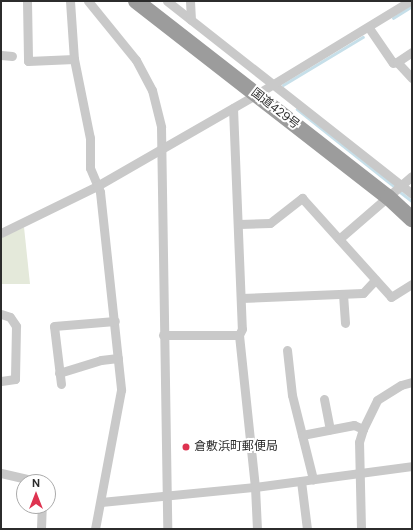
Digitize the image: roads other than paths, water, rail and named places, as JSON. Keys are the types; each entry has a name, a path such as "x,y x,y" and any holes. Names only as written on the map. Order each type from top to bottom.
{"highway":[{"name":"国道429号","path":"136,1 267,88 396,190 412,219"}],"street":[{"path":"27,1 28,61 74,59"},
{"path":"70,1 74,59 90,138 90,168 100,192 118,358 119,407 95,529"},
{"path":"88,1 136,60 152,90 160,127 167,529"},
{"path":"166,1 191,20 267,88"},
{"path":"190,1 191,20"},
{"path":"1,233 97,186 234,108 369,28 410,1"},
{"path":"369,28 393,64 412,52"},
{"path":"1,55 12,56"},
{"path":"397,62 412,78"},
{"path":"234,108 242,329 239,335 255,487 257,529 246,529"},
{"path":"339,239 412,176"},
{"path":"396,190 412,194"},
{"path":"239,224 270,223 302,198 391,298 412,284"},
{"path":"241,298 363,292 375,280"},
{"path":"343,294 345,323"},
{"path":"1,314 10,317 16,326 15,379 1,381"},
{"path":"61,384 54,326 115,321"},
{"path":"164,335 239,335"},
{"path":"287,350 292,395 313,479"},
{"path":"59,373 101,360 118,358"},
{"path":"361,529 360,442 363,429 377,400 401,385 412,382"},
{"path":"324,399 330,429"},
{"path":"302,435 354,425 363,429"},
{"path":"101,502 255,487 361,471 412,466"},
{"path":"1,473 16,476"},
{"path":"301,480 307,529"},
{"path":"41,529 42,514"}],"waterway":[{"path":"393,18 412,6"},
{"path":"283,85 363,37"},
{"path":"297,109 395,187"},
{"path":"399,191 412,201"}],"place":[{"name":"倉敷浜町郵便局","path":"186,447"}]}
